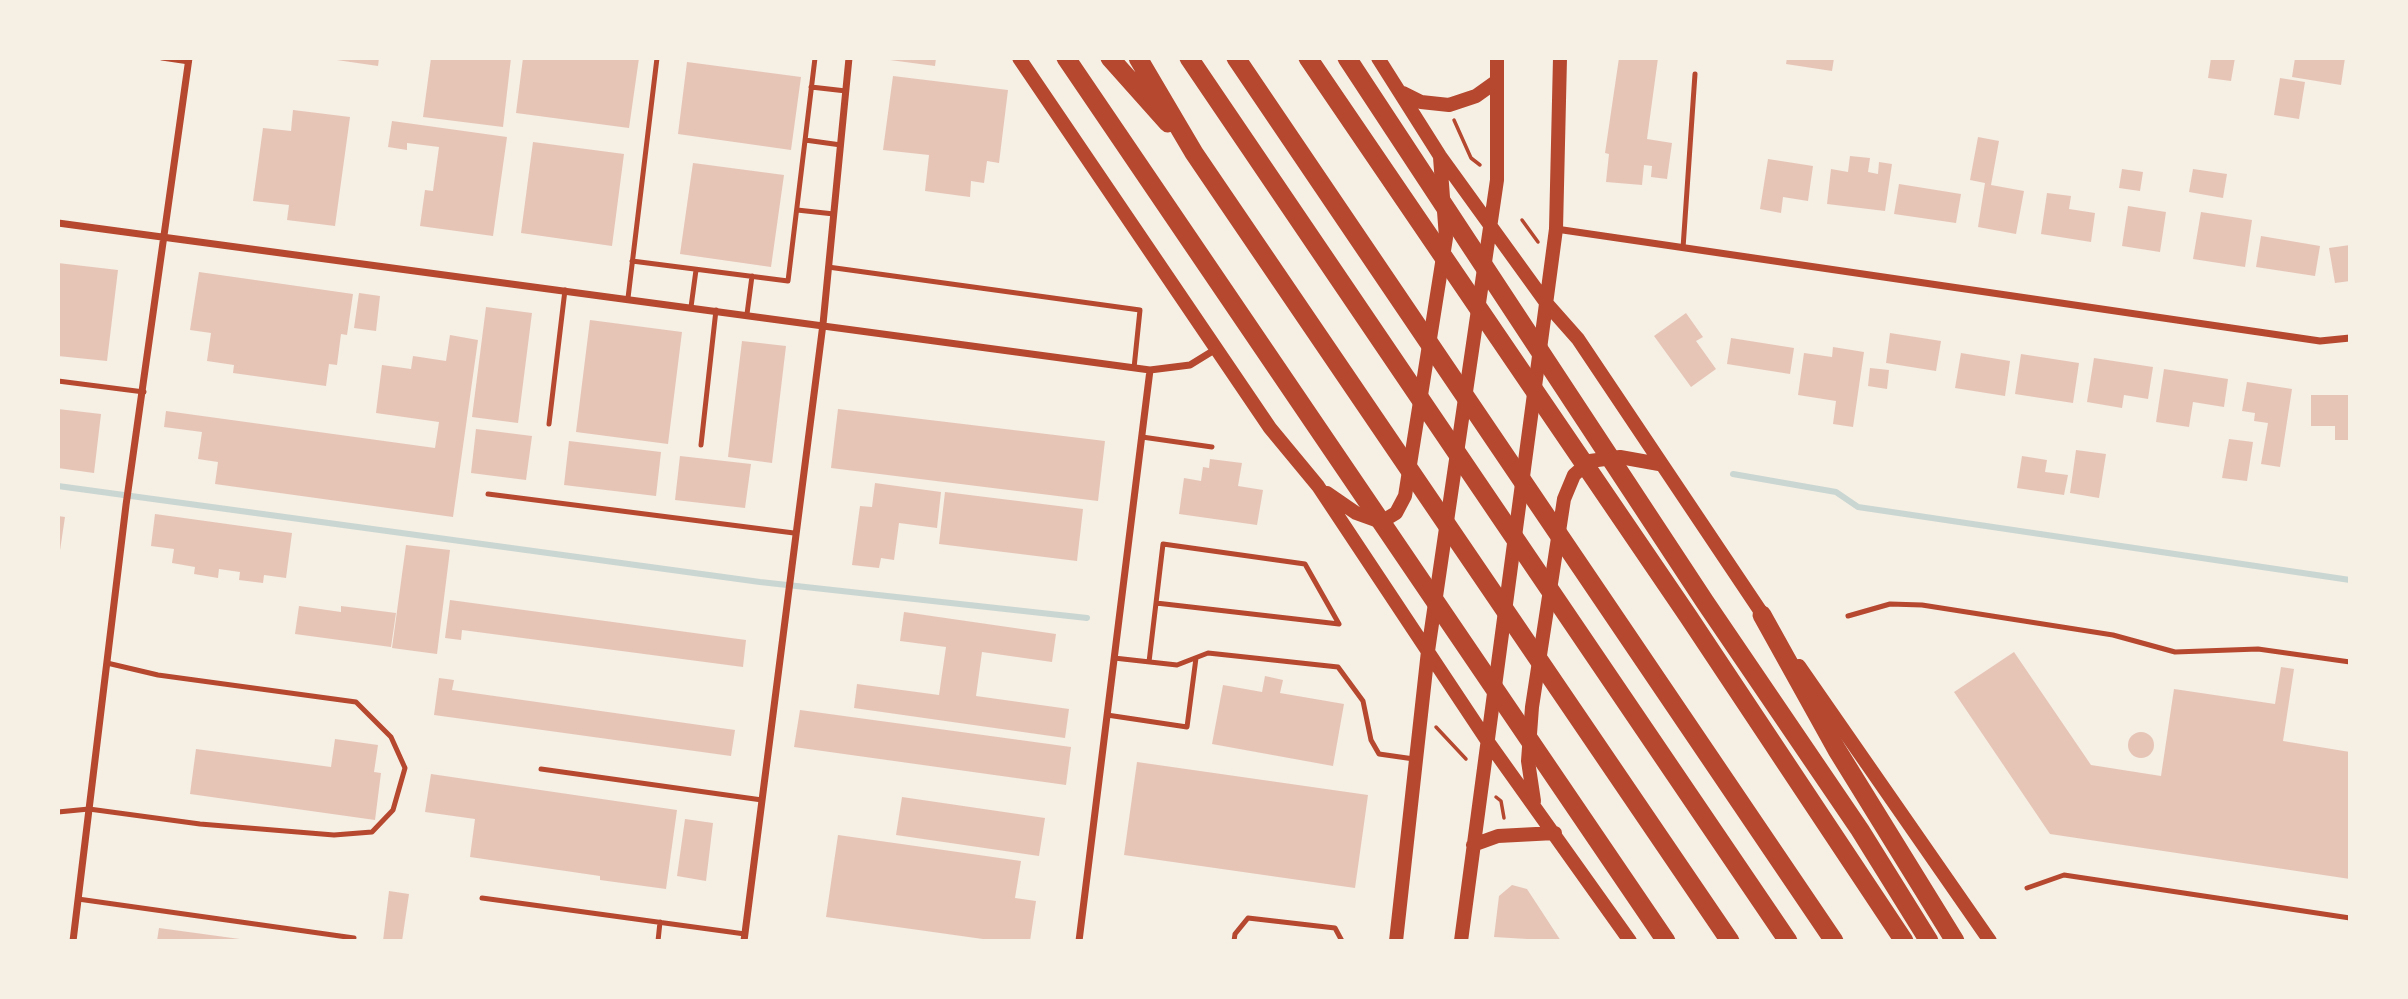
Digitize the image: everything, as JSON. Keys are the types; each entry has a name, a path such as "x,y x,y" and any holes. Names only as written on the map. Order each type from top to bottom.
{"highway":[{"path":"1066,58 1666,941"},
{"path":"1110,58 1194,153"},
{"path":"1138,58 1194,153 1730,941"},
{"path":"1189,58 1788,941"},
{"path":"1236,58 1834,941"},
{"path":"1308,58 1680,604 1904,941"},
{"path":"1347,58 1860,830 1929,941"},
{"path":"1762,615 1837,750 1955,941"}],"main road":[{"path":"1019,58 1270,428 1318,486 1486,739 1555,833 1626,940"},
{"path":"1378,58 1403,93 1440,156 1547,303 1578,339 1762,615 1990,941"},
{"path":"1396,941 1428,651 1497,180 1497,58"},
{"path":"1461,941 1556,229 1560,58"},
{"path":"1403,93 1421,102 1449,105 1476,96 1497,81"},
{"path":"1318,486 1356,513 1381,522 1396,513 1405,496 1446,238 1440,156"},
{"path":"1535,805 1528,761 1532,707 1564,499 1574,475 1590,461 1620,457 1659,464"},
{"path":"1473,845 1498,836 1555,833"}],"street":[{"path":"745,938 785,601 823,324 849,58"},
{"path":"73,941 126,505 189,60"},
{"path":"58,223 1150,370 1190,365 1216,349"},
{"path":"1556,229 2320,341 2350,338"},
{"path":"1079,941 1150,370"}],"lane":[{"path":"162,58 189,60"},
{"path":"628,298 657,58"},
{"path":"632,261 788,281 815,58"},
{"path":"1683,248 1695,74"},
{"path":"811,87 846,91"},
{"path":"805,140 841,145"},
{"path":"797,209 834,214"},
{"path":"828,267 1140,310 1134,368"},
{"path":"691,307 696,270"},
{"path":"747,314 752,276"},
{"path":"550,424 565,290"},
{"path":"701,445 716,310"},
{"path":"58,382 144,392"},
{"path":"1142,437 1212,447"},
{"path":"488,494 794,533"},
{"path":"1149,662 1156,603 1163,544 1305,564 1339,624 1156,603"},
{"path":"1848,616 1890,604 1922,605 2113,635 2175,652 2258,649 2350,662"},
{"path":"1114,658 1177,665 1208,653 1338,667 1363,701 1371,740 1379,754 1415,759"},
{"path":"1107,715 1187,727 1196,658"},
{"path":"58,812 89,809 200,824 334,835 372,832 393,810 405,768 391,737 356,702 158,675 107,663"},
{"path":"541,769 762,800"},
{"path":"2026,888 2064,875 2350,918"},
{"path":"482,898 660,922 745,938"},
{"path":"78,899 354,938"},
{"path":"1234,941 1235,934 1248,918 1335,928 1342,941"},
{"path":"658,941 660,922"}],"path":[{"path":"1454,118 1454,126 1471,158 1480,165"},
{"path":"1468,164 1471,158"},
{"path":"1522,220 1541,247"},
{"path":"1433,723 1466,759"},
{"path":"1504,818 1501,801 1506,796"}],"building":[{"path":"323,58 379,58 378,66"},
{"path":"431,58 511,58 503,127 423,117"},
{"path":"523,58 639,58 629,128 516,113"},
{"path":"890,58 936,58 935,66"},
{"path":"1619,58 1658,58 1647,139 1672,143 1667,179 1651,177 1652,166 1644,165 1642,185 1606,182 1609,154 1605,153"},
{"path":"1787,58 1834,58 1832,71 1786,64"},
{"path":"2211,58 2235,58 2231,81 2208,78"},
{"path":"2295,58 2345,58 2341,85 2292,77"},
{"path":"687,62 801,77 791,150 678,134"},
{"path":"893,76 1008,90 999,163 987,161 984,183 971,181 970,197 925,191 929,155 883,150"},
{"path":"2280,78 2305,82 2299,119 2274,115"},
{"path":"293,110 350,117 335,226 287,220 289,205 253,201 263,128 291,131"},
{"path":"392,121 507,137 493,236 420,226 425,190 433,191 439,147 407,143 407,150 388,147"},
{"path":"1978,137 1999,141 1991,185 2024,191 2016,234 1978,227 1985,183 1970,180"},
{"path":"533,142 624,154 612,246 521,233"},
{"path":"1850,156 1870,158 1868,172 1878,174 1879,162 1892,164 1885,211 1827,204 1831,169 1848,172"},
{"path":"1768,159 1813,166 1808,201 1783,197 1781,213 1760,209"},
{"path":"693,163 784,175 771,267 680,254"},
{"path":"2122,169 2143,172 2140,191 2119,188"},
{"path":"2193,169 2227,174 2223,198 2189,192"},
{"path":"1899,184 1961,194 1956,223 1894,214"},
{"path":"2047,193 2071,196 2069,209 2095,213 2091,242 2041,234"},
{"path":"2128,206 2166,212 2160,252 2122,246"},
{"path":"2201,212 2252,220 2245,267 2193,259"},
{"path":"2261,236 2320,246 2315,276 2256,267"},
{"path":"2350,245 2350,281 2335,283 2329,248"},
{"path":"58,263 118,270 107,361 58,356"},
{"path":"199,272 353,294 347,335 341,334 337,365 329,364 326,386 233,373 234,365 207,361 211,333 190,330"},
{"path":"359,293 380,296 376,331 354,328"},
{"path":"486,307 532,313 518,423 472,417"},
{"path":"1686,313 1703,337 1696,341 1716,369 1691,387 1654,336"},
{"path":"590,320 682,332 668,444 576,432"},
{"path":"1890,333 1941,341 1936,371 1886,363"},
{"path":"450,335 478,340 453,517 215,484 218,462 198,459 202,432 164,427 166,411 435,448 439,422 376,413 382,365 411,369 413,356 446,361"},
{"path":"1731,338 1794,348 1790,374 1727,364"},
{"path":"742,341 786,346 772,463 728,457"},
{"path":"1833,347 1864,352 1853,427 1833,424 1836,401 1798,395 1804,353 1832,357"},
{"path":"1961,353 2010,361 2005,396 1955,388"},
{"path":"2021,354 2079,363 2073,403 2015,394"},
{"path":"2094,358 2153,367 2148,399 2124,395 2122,408 2087,402"},
{"path":"1870,368 1889,370 1887,389 1868,386"},
{"path":"2164,369 2228,379 2224,407 2193,402 2189,427 2156,422"},
{"path":"2247,382 2292,389 2280,467 2261,464 2268,423 2254,421 2255,413 2242,411"},
{"path":"2311,395 2350,395 2350,440 2335,440 2335,426 2311,426"},
{"path":"58,409 101,414 94,473 58,468"},
{"path":"838,409 1105,441 1098,501 831,468"},
{"path":"476,429 532,436 526,480 471,473"},
{"path":"2229,439 2253,442 2247,481 2222,478"},
{"path":"569,441 661,452 656,496 564,485"},
{"path":"2076,450 2106,454 2099,498 2070,493"},
{"path":"680,456 751,464 745,508 675,500"},
{"path":"2022,456 2047,460 2045,472 2068,475 2064,495 2017,488"},
{"path":"1210,459 1242,463 1238,486 1263,490 1257,525 1179,514 1184,478 1201,481 1203,467 1209,468"},
{"path":"875,483 941,492 937,528 899,523 894,560 881,558 879,568 852,565 860,506 872,507"},
{"path":"945,492 1083,509 1077,561 939,544"},
{"path":"155,514 292,533 286,578 264,575 263,583 239,580 240,572 219,569 218,578 194,574 195,567 172,563 174,549 151,546"},
{"path":"58,516 65,517 59,557 58,557"},
{"path":"406,545 450,550 437,654 392,648"},
{"path":"450,600 746,640 743,667 462,630 461,640 445,638"},
{"path":"299,606 341,612 341,606 396,613 391,647 295,634"},
{"path":"904,612 1056,634 1052,662 982,652 976,696 1069,709 1065,738 854,708 857,684 939,695 946,647 900,641"},
{"path":"2014,652 2091,765 2161,776 2174,689 2275,704 2281,667 2294,669 2283,741 2350,752 2350,879 2050,834 1954,692"},
{"path":"1265,676 1283,680 1280,693 1344,704 1333,766 1212,744 1223,685 1262,692"},
{"path":"439,678 454,680 452,690 735,730 731,756 434,715"},
{"path":"800,710 1071,747 1066,785 794,747"},
{"path":"2141,732 2151,735 2154,745 2151,755 2141,758 2131,755 2128,745 2131,735"},
{"path":"335,739 378,745 374,772 381,773 375,820 190,794 196,749 331,767"},
{"path":"1137,762 1368,795 1355,888 1124,855"},
{"path":"431,774 677,810 666,889 600,880 600,876 470,857 475,819 425,812"},
{"path":"902,797 1045,818 1039,856 896,835"},
{"path":"685,819 713,823 706,881 677,876"},
{"path":"838,835 1021,861 1015,898 1036,901 1030,941 997,941 826,917"},
{"path":"1512,885 1527,889 1561,941 1494,937 1499,896"},
{"path":"389,891 409,894 402,941 383,941"},
{"path":"159,928 247,940 247,941 157,941"}],"waterway":[{"path":"1733,474 1836,492 1858,507 2350,580"},
{"path":"58,486 760,582 1087,618"}]}
